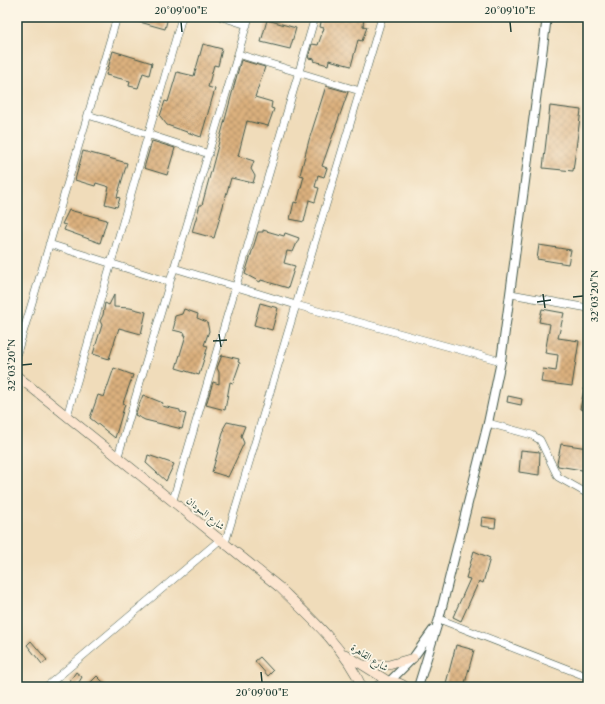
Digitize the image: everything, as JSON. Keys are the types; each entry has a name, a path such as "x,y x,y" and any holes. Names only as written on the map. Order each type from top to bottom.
{"main road":[{"name":"شارع السودان","path":"17,376 279,587 303,610 340,652 362,687"},
{"name":"شارع القاهرة","path":"340,652 389,681 401,683 406,687"},
{"path":"362,665 389,665 413,658"},
{"path":"376,687 389,681"}],"street":[{"path":"17,353 117,17"},
{"path":"67,416 182,17"},
{"path":"222,17 247,25"},
{"path":"118,456 249,17"},
{"path":"172,500 315,17"},
{"path":"46,687 183,572 223,541 296,305 382,17"},
{"path":"418,687 439,619 488,423 501,361 547,17"},
{"path":"238,54 299,71 360,91"},
{"path":"88,115 148,136 208,154"},
{"path":"50,244 170,282"},
{"path":"174,268 296,305 501,361"},
{"path":"511,294 588,308"},
{"path":"488,423 532,435 540,440 558,477 588,494"},
{"path":"389,681 413,658 439,619"},
{"path":"439,619 588,677"}],"building":[{"path":"129,17 168,17 165,29 129,19"},
{"path":"322,17 364,17 363,26 367,27 362,41 358,40 351,66 329,60 328,65 314,61 315,59 308,58 312,44 318,45 324,28 320,27"},
{"path":"267,20 296,28 290,49 261,42"},
{"path":"203,44 222,49 218,66 214,65 208,87 215,89 201,137 167,125 160,116 165,101 168,102 177,72 194,76"},
{"path":"113,51 152,63 149,75 143,73 138,88 129,86 130,81 106,75"},
{"path":"241,60 265,67 255,97 272,102 271,108 274,109 268,126 247,121 238,156 254,161 251,169 255,176 253,183 231,178 214,238 192,232 200,205 202,205"},
{"path":"326,86 348,92 322,166 327,168 324,177 318,175 315,187 319,188 315,202 309,200 304,222 290,219 294,202 297,203 304,176 300,175"},
{"path":"550,106 581,110 573,171 543,168"},
{"path":"152,141 175,148 167,175 144,168"},
{"path":"83,151 127,163 117,197 120,198 117,207 105,204 109,187 96,183 95,186 75,180"},
{"path":"69,210 107,220 100,243 64,230 66,225 62,224"},
{"path":"263,230 284,236 285,233 299,238 293,252 287,251 284,263 295,266 288,288 261,280 260,282 245,274 258,232 263,232"},
{"path":"539,245 571,250 568,264 537,259"},
{"path":"114,295 114,307 130,308 146,312 141,334 119,328 109,359 93,354 102,325 100,321 103,315 105,303 109,305"},
{"path":"260,303 278,308 272,330 254,325"},
{"path":"184,309 198,314 197,318 207,322 209,331 204,345 208,346 199,375 176,368 186,335 184,335 185,333 173,330 174,320 175,316 182,314"},
{"path":"542,309 564,313 558,338 579,341 572,386 541,382 543,369 556,371 558,355 545,353 550,324 539,322"},
{"path":"222,355 239,359 238,362 240,363 233,383 230,382 225,410 206,405 213,382 219,384 219,372 217,368"},
{"path":"114,368 133,375 123,403 125,404 115,438 90,418 98,395 104,397"},
{"path":"585,385 588,385 588,411 580,409"},
{"path":"143,395 163,403 162,406 180,410 180,412 186,414 182,429 145,420 135,415"},
{"path":"508,396 522,399 521,405 507,402"},
{"path":"227,422 245,426 241,436 244,443 228,477 212,472 224,430 223,429"},
{"path":"561,444 588,448 588,471 558,466 557,463"},
{"path":"521,450 540,452 539,475 519,472"},
{"path":"148,455 174,464 166,481 146,463"},
{"path":"482,517 496,519 495,528 481,526"},
{"path":"474,551 490,558 483,583 479,581 461,621 453,617 470,579 466,578"},
{"path":"31,641 47,660 42,664 27,645"},
{"path":"456,645 474,650 464,687 445,687"},
{"path":"260,657 273,671 268,676 255,661"},
{"path":"76,672 82,677 76,687 69,682"},
{"path":"97,676 108,687 86,687"}]}
